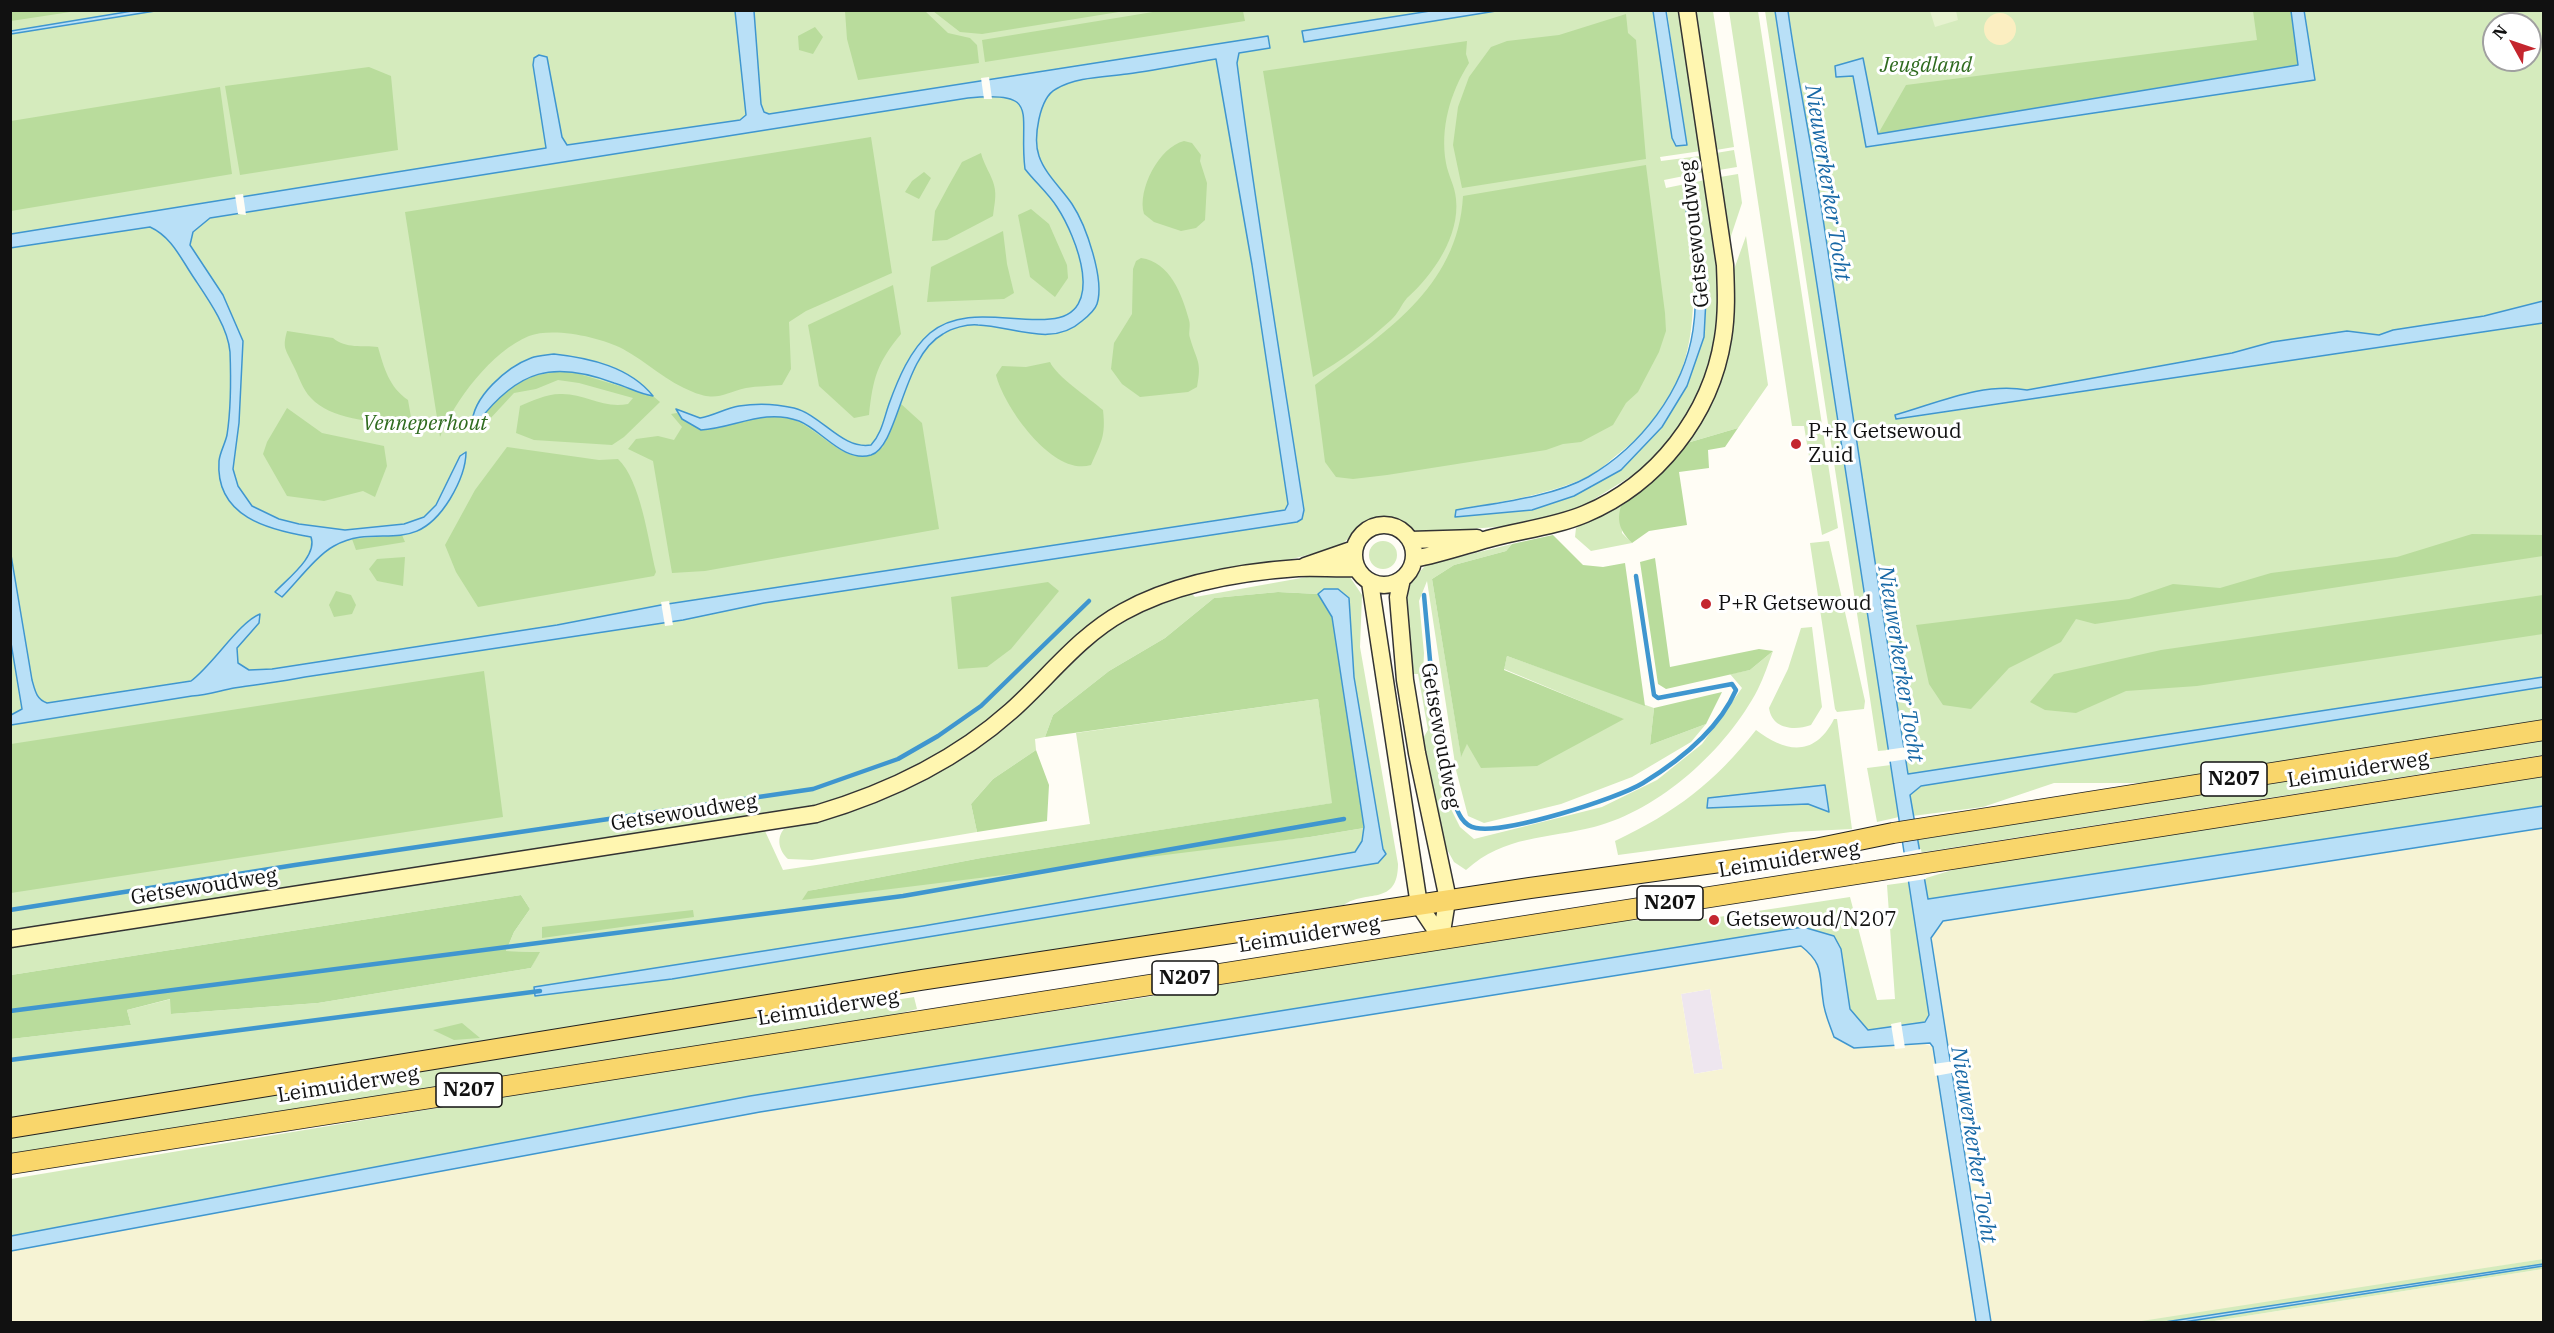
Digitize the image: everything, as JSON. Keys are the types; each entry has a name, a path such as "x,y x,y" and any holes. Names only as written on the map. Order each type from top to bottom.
{"main road":[{"name":"Getsewoudweg","path":"1413,559 1449,552 1490,539 1563,522 1598,508 1631,488 1659,463 1682,436 1697,413 1713,379 1725,322 1725,265 1687,10"},
{"path":"1370,582 1387,585 1402,579 1410,569 1413,559 1410,540 1398,528 1381,525 1364,532 1354,549 1357,568 1370,582 1419,905 1441,938"},
{"name":"Getsewoudweg","path":"1410,540 1447,537 1490,539"},
{"name":"Getsewoudweg","path":"1299,568 1354,549"},
{"name":"Getsewoudweg","path":"10,939 816,814 894,786 962,748 1012,711 1098,627 1134,606 1188,586 1299,568 1357,568"},
{"name":"Getsewoudweg","path":"1402,579 1398,597 1405,680 1417,753 1444,876 1447,901 1441,938"},
{"name":"Leimuiderweg","path":"10,1128 921,980 1419,905 1815,849 1893,833 2544,730"},
{"name":"Leimuiderweg","path":"10,1164 928,1016 1899,868 2544,766"}],"shaded area":[{"path":"2543,828 2543,1259 2158,1322 1991,1322 1931,937 1944,921"},
{"path":"1801,946 1814,956 1820,966 1823,1003 1933,1047 1976,1322 11,1322 11,1251 760,1112","holes":["1710,989 1723,1069 1694,1074 1681,994"]},
{"path":"1710,989 1723,1069 1694,1074 1681,994"},
{"path":"2543,1269 2543,1322 2208,1322"}],"green space":[{"path":"11,10 77,10 77,11 11,21"},
{"path":"1165,10 1243,11 1245,21 985,62 982,40"},
{"name":"Venneperhout","path":"11,11 1653,11 1672,138 1676,146 1686,144 1667,11 1679,11 1701,151 1660,157 1661,161 1700,156 1704,172 1664,180 1666,188 1705,180 1717,249 1719,320 1705,383 1677,432 1638,472 1583,506 1532,524 1421,533 1386,517 1367,521 1339,547 1272,564 1168,584 1126,602 1004,708 943,752 885,781 845,797 803,809 11,931","holes":["1694,193 1704,337 1662,427 1574,496 1456,510 1538,494 1585,478 1604,466 1650,425 1670,397 1683,366 1690,334 1693,300 1692,266 1684,195"]},
{"path":"845,11 925,11 948,33 970,38 977,45 979,63 858,80 847,39"},
{"path":"933,11 1125,11 982,34 960,32"},
{"path":"1694,11 1713,11 1734,147 1716,150"},
{"path":"1729,11 1758,11 1838,528 1822,535 1804,426 1792,426"},
{"path":"1765,11 1775,11 1889,750 1878,751"},
{"name":"Jeugdland","path":"1788,11 2543,11 2543,677 1908,774"},
{"path":"1930,11 1956,11 1958,20 1935,27"},
{"path":"2253,11 2291,11 2298,65 1878,134 1906,85 2257,40"},
{"path":"1626,14 1628,33 1636,40 1646,159 1462,188 1453,145 1458,107 1469,77 1491,47 1507,41 1559,35"},
{"path":"815,27 823,37 813,54 799,50 798,36"},
{"path":"1467,41 1466,54 1469,63 1452,99 1444,137 1446,163 1456,199 1454,227 1449,241 1435,266 1393,318 1354,351 1313,377 1263,71"},
{"path":"369,67 391,76 398,150 240,175 225,86"},
{"path":"220,87 232,174 11,211 11,121"},
{"path":"871,137 892,273 806,311 789,322 791,369 782,385 746,388 720,396 701,395 674,383 632,354 613,345 589,337 563,333 539,333 515,343 488,365 455,408 440,437 405,212"},
{"path":"1184,141 1192,143 1201,155 1200,161 1207,183 1205,220 1196,228 1181,231 1154,222 1144,214 1143,204 1147,182 1159,160 1175,145"},
{"path":"1734,150 1737,167 1719,170 1716,153"},
{"path":"981,153 995,189 993,216 947,240 932,241 935,211 949,185 962,162"},
{"path":"1646,165 1666,331 1659,352 1638,392 1626,403 1613,425 1581,442 1563,444 1546,450 1387,475 1353,479 1336,477 1325,462 1315,385 1390,327 1432,283 1447,258 1458,229 1463,196"},
{"path":"924,172 931,178 919,199 905,192 912,181"},
{"path":"1738,174 1742,203 1730,239 1720,177"},
{"path":"1031,209 1049,224 1067,265 1068,278 1055,297 1030,277 1018,215"},
{"path":"1003,231 1007,264 1014,293 1004,299 927,302 931,267"},
{"path":"1746,236 1768,385 1738,428 1687,443 1713,401 1727,363 1734,311 1732,275"},
{"path":"1141,258 1160,266 1167,273 1183,300 1190,322 1189,336 1199,366 1197,387 1188,392 1140,397 1122,384 1111,369 1114,343 1132,314 1133,269 1136,261"},
{"path":"893,285 901,334 886,354 877,372 869,415 854,418 819,386 808,325"},
{"path":"287,331 333,338 343,344 378,347 385,370 392,383 408,400 412,423 358,420 320,406 305,391 287,352 285,342"},
{"path":"1050,362 1066,380 1103,410 1103,433 1091,465 1076,466 1046,450 1020,421 1001,389 996,375 1002,366 1026,367"},
{"path":"566,370 653,396 660,402 624,437 612,445 534,440 516,433 520,406 544,396 569,394 619,405 628,404 633,398 579,383 558,380 536,389 514,393 488,421 475,429 472,425 509,388 533,376"},
{"path":"900,403 922,423 939,529 705,571 672,573 653,461 628,449 636,439 658,436 674,440 682,427 671,414 677,413 701,430 766,417 777,417 797,421 844,452 861,456 883,447"},
{"path":"287,408 322,433 384,446 387,466 375,497 363,491 324,501 287,496 263,454 267,442"},
{"path":"1738,428 1725,447 1708,450 1709,468 1679,472 1687,525 1649,531 1632,543 1620,526 1621,506 1662,472 1687,443"},
{"path":"507,447 599,460 618,459 633,481 638,496 656,572 654,576 478,607 456,572 445,545 475,490"},
{"path":"1621,506 1622,533 1632,543 1591,551 1575,537 1576,528"},
{"path":"2472,534 2543,535 2543,556 2095,624 2076,619 2061,642 2009,668 1971,709 1943,705 1929,684 1916,625 2129,599 2173,584 2220,588 2271,573 2397,557"},
{"path":"402,535 405,542 356,550 352,539"},
{"path":"1553,535 1583,565 1603,567 1625,563 1645,706 1507,656 1504,670 1624,719 1537,766 1481,768 1467,744 1461,757 1432,579 1454,565 1506,551 1512,544"},
{"path":"1383,541 1393,545 1397,555 1393,565 1383,569 1373,565 1369,555 1373,545"},
{"path":"1829,541 1865,701 1864,709 1837,712 1835,709 1810,543"},
{"path":"1512,544 1506,551 1454,565 1432,579 1461,756 1467,743 1623,719 1504,669 1507,656 1654,708 1650,745 1706,724 1691,742 1632,777 1561,804 1484,823 1468,816 1456,770 1427,581 1419,601 1424,653 1423,676 1447,801 1460,827 1474,839 1602,807 1657,780 1702,744 1742,688 1730,674 1750,670 1773,651 1758,689 1729,733 1710,755 1667,792 1619,819 1577,831 1511,844 1496,850 1466,870 1454,862 1444,844 1422,740 1428,730 1418,674 1412,674 1404,603 1410,582 1426,565"},
{"path":"405,557 403,586 377,581 369,569 377,559"},
{"path":"1655,558 1670,667 1759,649 1773,651 1750,670 1666,689 1658,684 1640,562"},
{"path":"1318,575 1350,577 1362,595 1360,647 1398,864 1397,877 1393,886 1379,895 1352,900 1344,905 1242,920 1074,953 11,1123 11,1039 131,1025 127,1010 171,999 171,1014 318,1003 531,968 539,952 506,951 514,932 530,909 521,895 11,975 11,946 765,831 783,870 1090,824 1076,733 1318,699 1333,803 981,858 808,891 1310,837 1364,828 1362,841 1355,852 923,926 534,987 535,996 672,979 1386,854 1383,849 1354,677 1349,598 1338,589 1324,589 1318,594 1278,592 1214,598 1165,638 1109,671 1053,715 1045,737 1035,739 1036,750 993,779 971,804 977,832 812,860 788,859 782,852 780,844 780,836 784,829 832,817 905,789 939,772 1010,723 1103,634 1133,615 1191,593 1195,597"},
{"path":"1048,582 1059,591 1011,649 987,667 958,669 951,597"},
{"path":"336,591 351,595 356,605 352,614 334,617 329,605"},
{"path":"1278,592 1318,594 1332,617 1364,828 1310,837 802,900 808,891 981,858 1332,803 1318,699 1045,737 1053,715 1109,671 1165,638 1214,598"},
{"path":"2543,595 2543,634 2197,686 2126,691 2076,713 2045,710 2030,702 2054,674 2161,650"},
{"path":"1812,627 1822,707 1811,725 1798,728 1785,727 1774,720 1769,708 1788,669 1801,628"},
{"path":"484,671 503,817 11,893 11,744"},
{"path":"2543,687 2543,722 2151,783 2054,783 1983,807 1912,816 1910,795 1921,786"},
{"path":"1722,692 1706,724 1650,745 1654,708"},
{"path":"1834,719 1837,719 1852,829 1791,832 1618,855 1615,841 1657,819 1693,794 1725,766 1756,730 1767,738 1789,747 1809,745 1818,740","holes":["1825,786 1829,811 1808,804 1708,808"]},
{"path":"2543,739 2543,755 1918,853 1916,840"},
{"path":"1036,750 1049,785 1047,821 977,832 971,804 993,779"},
{"path":"1891,765 1899,817 1877,822 1867,768"},
{"path":"2543,773 2543,806 1928,899 1923,879 1975,863"},
{"path":"1909,882 1929,1015 1925,1022 1868,1031 1850,1009 1841,949 1803,927 750,1096 11,1236 11,1179 694,1065 1135,999 1610,920 1692,921 1850,897 1877,1000 1895,999 1887,885"},
{"path":"521,895 530,909 514,932 506,951 540,952 531,968 318,1003 171,1014 170,999 127,1010 131,1025 11,1039 11,975"},
{"path":"693,910 694,917 542,938 542,927"},
{"path":"914,997 917,1009 878,1019 11,1157 11,1137 736,1018 807,1014"},
{"path":"462,1023 480,1038 454,1040 433,1030"},
{"path":"2543,1259 2543,1269 2208,1322 2135,1322"}],"sand":[{"path":"2000,13 2011,18 2016,29 2011,40 2000,45 1989,40 1984,29 1989,18"}],"water":[{"path":"138,10 155,11 11,34 11,31"},
{"path":"2304,10 2315,80 1866,147 1853,76 1836,77 1835,66 1863,58 1878,134 2298,65 2291,11"},
{"path":"735,11 754,11 761,104 764,112 769,114 1268,36 1270,48 1239,53 1237,63 1260,231 1304,510 1302,519 1297,522 764,603 683,620 11,725 11,715 22,709 11,643 10,549 32,680 38,697 47,703 191,681 243,626 260,614 259,623 237,648 238,663 249,670 272,669 557,625 661,605 1285,510 1288,504 1252,265 1216,59 1081,80 1064,85 1050,94 1045,101 1039,120 1037,149 1045,169 1072,204 1083,225 1096,267 1099,294 1097,304 1082,321 1058,333 1032,334 974,325 960,327 943,334 929,345 918,361 888,435 880,448 871,455 861,456 842,450 799,421 774,417 762,418 701,430 682,419 676,409 700,418 746,405 767,404 794,408 814,417 851,442 871,445 880,430 905,366 916,348 930,333 943,325 973,317 1035,320 1068,314 1078,304 1083,289 1078,254 1065,220 1057,207 1025,169 1022,110 1017,102 1008,98 992,96 968,98 210,218 193,232 190,245 223,295 243,341 239,423 233,469 238,486 252,506 279,519 345,530 404,524 424,517 436,505 460,456 466,452 459,482 450,499 436,517 423,528 409,534 351,539 334,546 314,562 282,597 275,592 306,559 312,544 311,537 262,525 235,508 226,496 220,480 219,461 227,435 230,352 226,333 216,313 175,249 158,231 150,227 10,248 11,234 546,148 533,65 534,58 539,55 547,57 562,137 567,145 740,120 746,115"},
{"path":"1430,11 1496,11 1304,42 1302,31"},
{"path":"1653,11 1666,11 1687,145 1676,146 1672,138"},
{"path":"1775,11 1788,11 1822,212 1908,774 2543,677 2543,687 1921,786 1910,795 1928,899 2543,806 2543,828 1943,921 1931,938 1991,1322 1976,1322 1933,1047 1930,1043 1854,1048 1834,1037 1825,1010 1817,964 1801,946 760,1112 11,1251 11,1236 750,1096 1803,927 1834,936 1841,949 1850,1009 1868,1030 1925,1022 1929,1015"},
{"path":"1694,193 1707,280 1704,337 1687,386 1662,427 1621,470 1574,496 1532,510 1455,517 1456,510 1558,490 1588,477 1625,450 1657,415 1680,374 1693,330 1695,279 1684,195"},
{"path":"2543,301 2543,323 1896,419 1895,415 1977,391 2010,388 2027,390 2232,353 2272,342 2347,331 2379,335 2393,330 2484,316"},
{"path":"554,354 595,361 621,371 644,386 653,396 573,372 538,374 508,391 478,422 472,425 474,414 484,394 502,376 531,358"},
{"path":"1324,589 1338,589 1349,598 1354,677 1383,849 1386,854 1378,863 672,979 535,996 534,987 923,926 1355,852 1362,841 1364,827 1332,617 1318,594"},
{"path":"1825,785 1829,812 1808,804 1707,808 1708,798"},
{"path":"2543,1264 2543,1266 2184,1322 2165,1322"}],"pier":[{"path":"989,77 992,99 984,99 981,78"},
{"path":"243,194 246,215 238,214 235,195"},
{"path":"669,601 673,625 665,626 661,602"},
{"path":"1907,747 1908,759 1888,762 1886,750"},
{"path":"1921,849 1926,879 1906,882 1901,853"},
{"path":"1901,1022 1905,1048 1895,1049 1891,1024"},
{"path":"1955,1061 1957,1072 1935,1076 1933,1064"}],"waterway":[{"path":"1424,595 1433,693 1454,802 1459,815 1468,825 1476,828 1490,828 1511,826 1561,814 1630,790 1670,765 1697,743 1729,704 1736,690 1732,684 1658,698 1654,695 1636,576"},
{"path":"10,910 295,865 813,789 898,759 938,736 981,706 1089,601"},
{"path":"10,1011 903,896 1344,819"},
{"path":"10,1060 540,991"}],"place":[{"name":"P+R Getsewoud Zuid","path":"1796,444"},
{"name":"P+R Getsewoud","path":"1706,604"},
{"name":"Getsewoud/N207","path":"1714,920"}],"water label":[{"name":"Nieuwerkerker Tocht","path":"1827,183"},
{"name":"Nieuwerkerker Tocht","path":"1900,664"},
{"name":"Nieuwerkerker Tocht","path":"1973,1145"}]}
